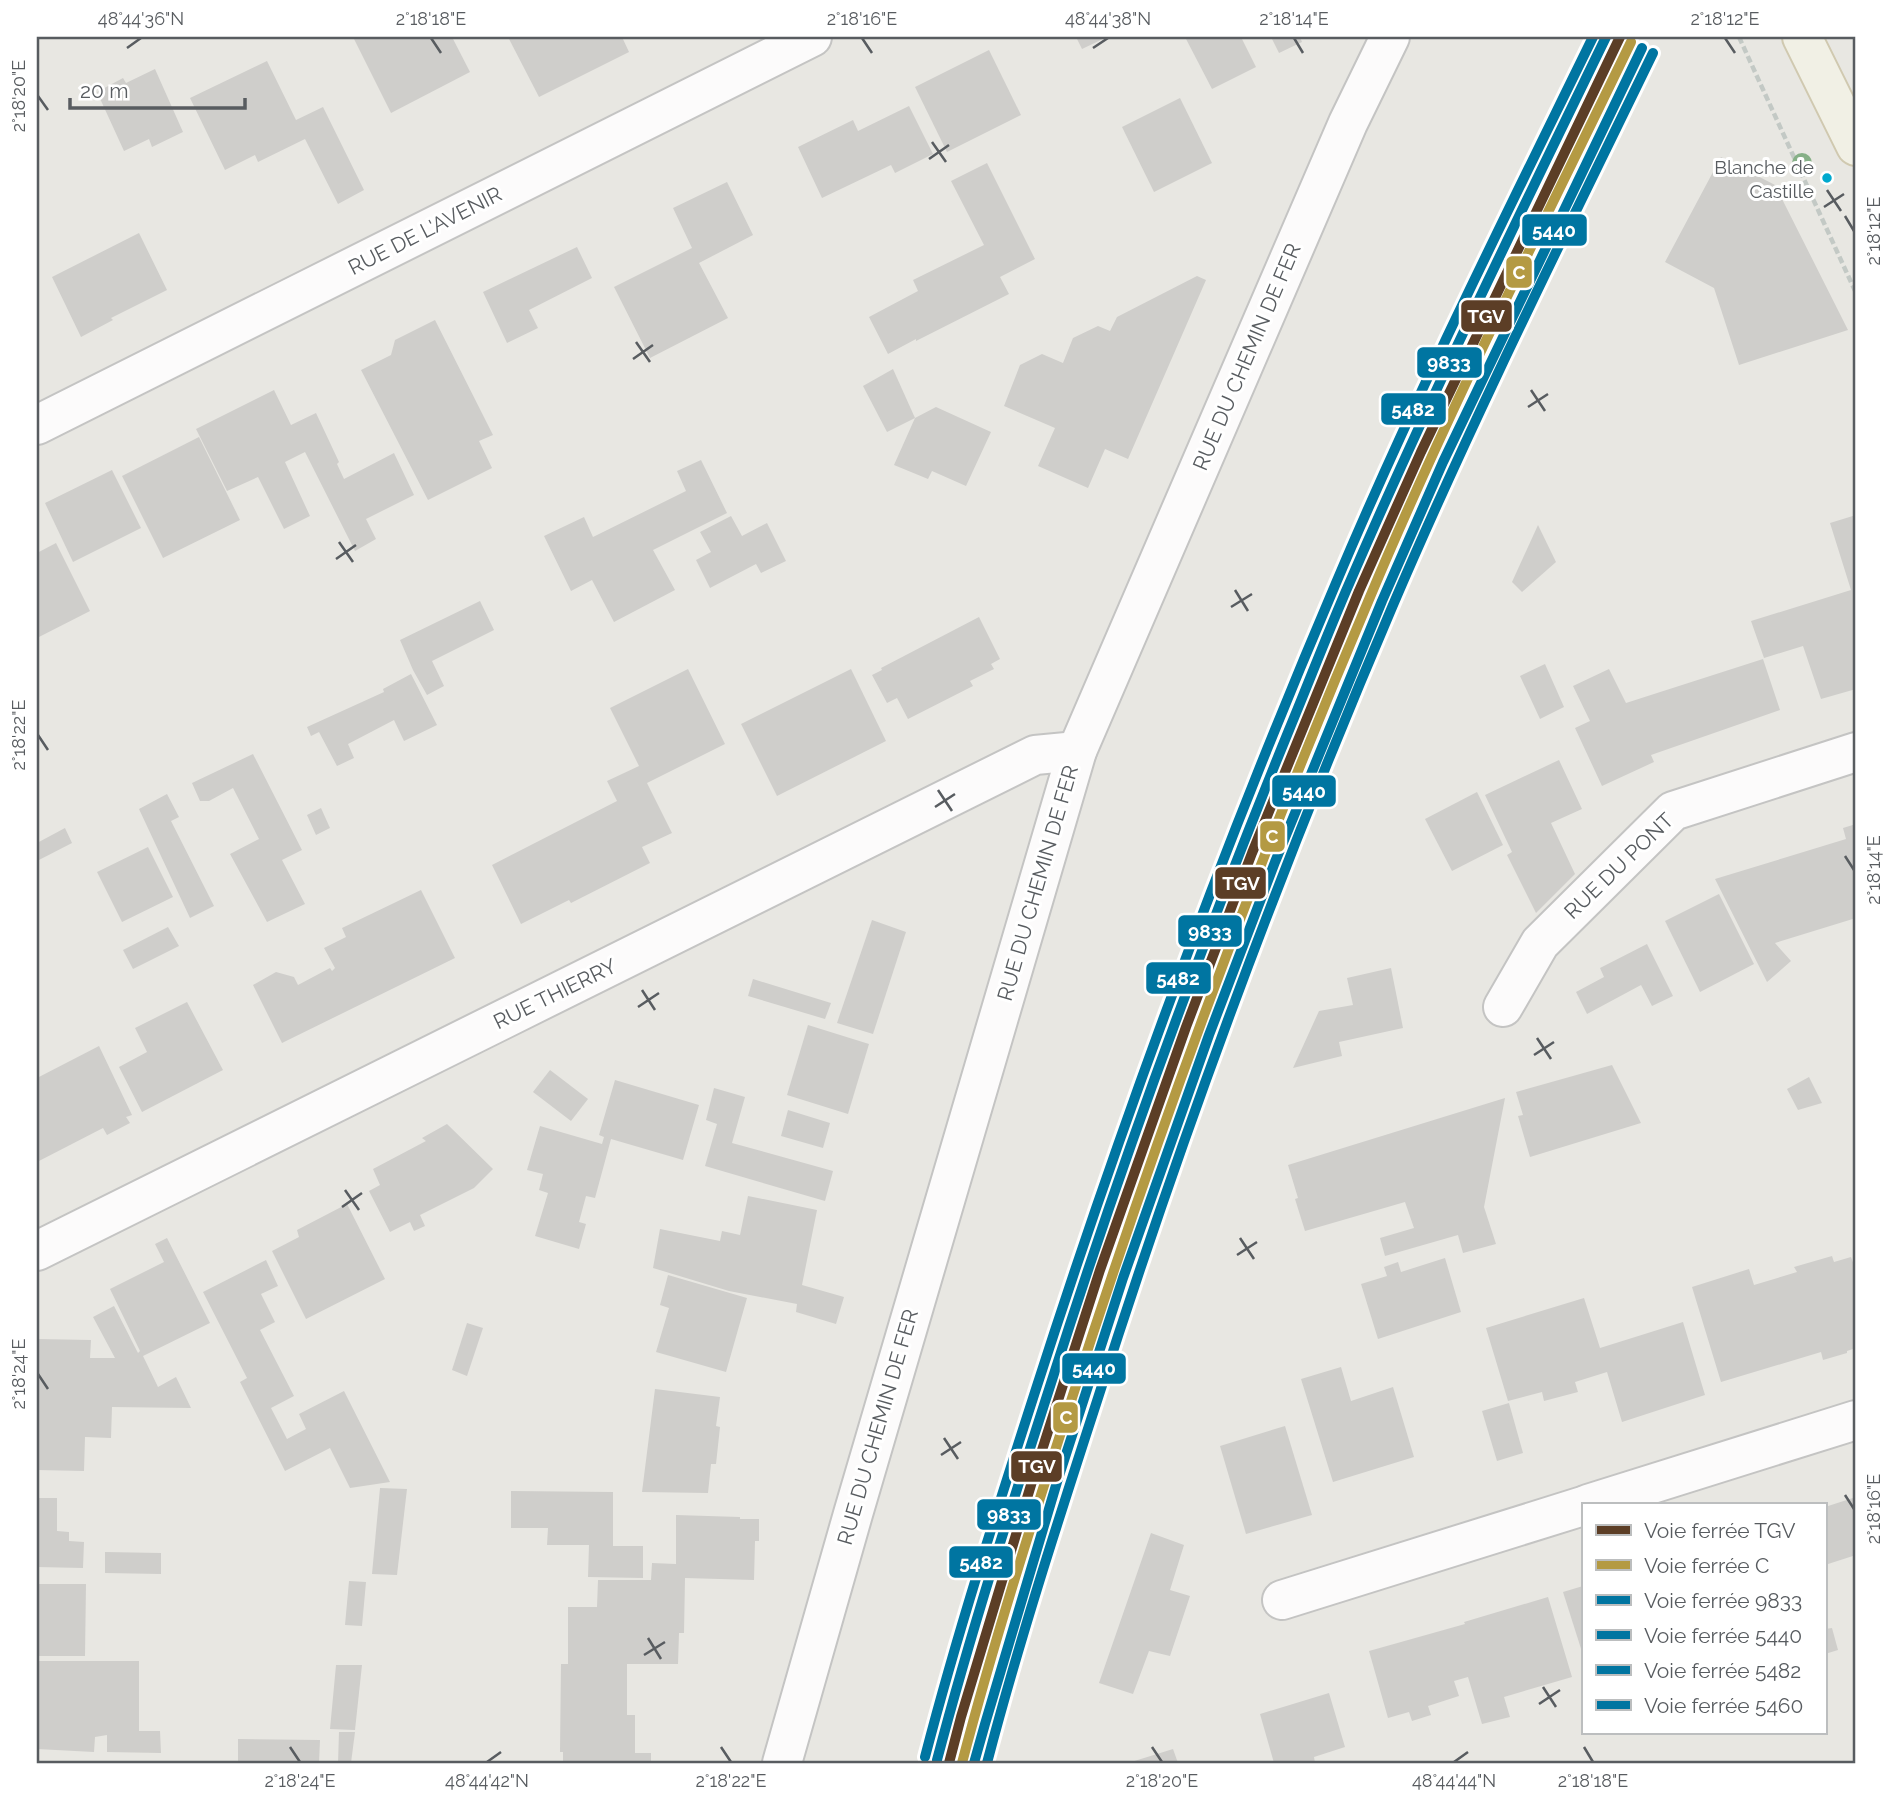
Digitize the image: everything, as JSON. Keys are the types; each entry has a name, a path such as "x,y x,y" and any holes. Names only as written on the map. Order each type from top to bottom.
{"main road":[{"path":"1802,37 1856,146"}],"street":[{"name":"RUE DE L'AVENIR","path":"37,425 813,37"},
{"name":"RUE DU CHEMIN DE FER","path":"782,1763 852,1514 1077,751 1343,136 1390,37"},
{"name":"RUE THIERRY","path":"37,1251 1035,755 1077,751"},
{"name":"RUE DU PONT","path":"1503,1007 1540,943 1673,811 1856,752"},
{"path":"1592,1503 1856,1420"},
{"path":"1282,1600 1582,1506"}],"path":[{"path":"1740,38 1856,293"}],"building":[{"path":"452,37 470,72 391,113 354,39"},
{"path":"508,37 622,37 629,52 539,97"},
{"path":"1076,37 1107,37 1082,49"},
{"path":"1185,37 1241,37 1256,67 1212,89"},
{"path":"1271,37 1300,37 1302,42 1279,53"},
{"path":"989,50 1021,115 947,152 915,87"},
{"path":"267,61 296,120 323,107 364,190 338,204 305,139 258,162 255,155 225,170 190,98"},
{"path":"155,69 183,132 152,147 149,139 124,151 97,92 123,78 126,83"},
{"path":"1180,98 1212,163 1154,192 1122,127"},
{"path":"909,106 933,154 895,173 891,165 822,198 798,147 853,120 858,131"},
{"path":"1721,157 1775,185 1848,330 1739,365 1714,288 1665,262"},
{"path":"987,163 1035,259 1000,277 1009,294 888,354 869,317 918,291 913,280 984,245 951,181"},
{"path":"727,182 753,235 699,263 728,318 650,358 614,287 692,248 673,208"},
{"path":"139,233 167,290 111,318 113,320 81,337 52,277"},
{"path":"577,247 592,278 529,310 538,328 507,343 483,292"},
{"path":"1197,276 1206,280 1128,459 1105,449 1088,488 1038,466 1055,428 1004,406 1020,365 1042,354 1063,363 1073,338 1098,326 1110,331 1117,317"},
{"path":"435,320 493,435 479,441 492,468 428,500 361,370 391,355 395,340"},
{"path":"893,369 915,418 887,432 863,386"},
{"path":"274,390 291,425 316,413 344,479 394,453 414,495 366,519 376,539 355,551 305,452 285,462 310,516 284,529 258,477 227,491 196,429"},
{"path":"936,407 991,432 966,486 932,471 928,479 894,465 915,418"},
{"path":"199,437 240,520 163,558 122,476"},
{"path":"701,460 727,513 653,550 675,590 614,622 592,580 571,591 544,536 584,517 593,537 686,491 677,471"},
{"path":"112,470 141,528 73,562 45,503"},
{"path":"1856,515 1856,689 1821,699 1803,646 1764,658 1751,621 1851,590 1830,523"},
{"path":"731,516 742,536 767,523 786,561 761,573 756,564 710,588 696,560 711,552 700,532"},
{"path":"1538,525 1556,562 1522,592 1512,582"},
{"path":"56,543 90,611 37,638 37,553"},
{"path":"480,601 494,630 432,661 444,686 427,695 400,640"},
{"path":"979,617 1000,659 991,664 994,669 970,681 973,686 908,719 897,698 887,703 872,675"},
{"path":"1763,659 1780,710 1651,755 1654,762 1602,786 1575,728 1590,721 1573,686 1609,669 1626,703"},
{"path":"1545,664 1564,707 1540,719 1520,676"},
{"path":"688,669 725,744 647,783 672,833 642,847 650,863 571,903 569,900 521,924 492,865 617,801 607,781 639,766 610,708"},
{"path":"851,669 886,741 777,796 741,724"},
{"path":"411,674 437,725 404,741 394,720 348,744 354,758 337,766 319,732 311,736 307,727 384,692 383,689"},
{"path":"253,754 302,850 282,860 305,904 267,922 230,854 259,839 233,788 209,801 200,801 192,783"},
{"path":"1559,760 1582,809 1551,823 1575,874 1536,913 1507,855 1512,852 1485,795"},
{"path":"1477,792 1503,845 1452,871 1425,819"},
{"path":"167,794 179,817 171,821 214,906 190,918 139,809"},
{"path":"321,808 330,828 316,835 307,815"},
{"path":"1856,824 1856,918 1775,943 1791,961 1767,982 1715,879 1846,839 1843,828"},
{"path":"65,828 72,843 37,861 37,843"},
{"path":"148,847 173,897 122,922 97,872"},
{"path":"421,890 455,958 282,1043 253,985 276,972 294,977 298,985 330,968 332,971 335,968 324,948 346,937 342,928"},
{"path":"1719,894 1754,964 1700,992 1665,921"},
{"path":"872,920 906,932 873,1034 837,1023"},
{"path":"168,927 179,946 133,969 123,950"},
{"path":"1647,944 1673,996 1652,1006 1641,985 1587,1014 1576,992 1604,977 1600,968"},
{"path":"1391,968 1403,1028 1339,1042 1342,1056 1293,1068 1319,1011 1353,1005 1347,978"},
{"path":"753,979 831,1003 825,1019 748,996"},
{"path":"187,1002 223,1070 142,1112 119,1067 147,1052 135,1028"},
{"path":"808,1025 869,1044 848,1114 787,1095"},
{"path":"99,1046 132,1115 126,1117 130,1123 107,1135 103,1128 37,1162 37,1078"},
{"path":"1612,1065 1641,1123 1530,1157 1518,1116 1523,1115 1516,1092"},
{"path":"550,1070 588,1099 571,1121 533,1092"},
{"path":"1809,1077 1822,1103 1798,1110 1787,1089"},
{"path":"615,1080 699,1105 683,1160 611,1139 595,1198 586,1196 579,1222 586,1224 579,1249 535,1236 548,1193 539,1190 543,1174 527,1170 540,1126 602,1144 604,1137 599,1135"},
{"path":"714,1088 745,1097 732,1143 833,1171 825,1201 705,1166 717,1124 706,1120"},
{"path":"1505,1098 1484,1207 1496,1244 1463,1253 1458,1235 1385,1256 1380,1238 1414,1228 1405,1202 1305,1231 1288,1165"},
{"path":"788,1110 830,1123 823,1148 781,1136"},
{"path":"447,1124 493,1169 474,1188 420,1215 425,1226 414,1231 410,1222 390,1232 369,1191 380,1185 373,1169 426,1141 422,1138"},
{"path":"748,1196 817,1210 802,1285 844,1297 836,1324 796,1312 797,1304 729,1291 653,1268 660,1229 720,1241 722,1231 740,1235"},
{"path":"347,1204 385,1279 306,1319 272,1251 299,1237 297,1230"},
{"path":"167,1238 210,1323 143,1356 158,1387 176,1377 191,1408 112,1407 111,1438 85,1437 84,1471 37,1470 37,1339 91,1340 90,1358 115,1358 93,1317 114,1306 138,1353 140,1351 110,1289 164,1262 155,1244"},
{"path":"1832,1256 1834,1262 1851,1257 1856,1265 1856,1348 1823,1360 1821,1352 1721,1382 1692,1287 1749,1269 1754,1285 1797,1272 1794,1267"},
{"path":"1445,1258 1461,1312 1378,1339 1361,1284 1387,1276 1384,1267 1398,1262 1401,1272"},
{"path":"266,1260 278,1286 261,1294 275,1322 260,1330 294,1396 271,1408 287,1439 306,1429 299,1414 344,1391 390,1482 350,1488 330,1448 285,1471 240,1382 247,1378 203,1292"},
{"path":"668,1275 747,1298 726,1372 656,1352 669,1308 660,1305"},
{"path":"1584,1298 1600,1348 1683,1322 1705,1395 1622,1422 1607,1372 1575,1382 1578,1392 1544,1401 1542,1392 1508,1401 1486,1328"},
{"path":"467,1323 483,1328 467,1376 452,1370"},
{"path":"1341,1367 1351,1401 1393,1387 1414,1457 1333,1482 1301,1379"},
{"path":"655,1389 720,1397 716,1426 720,1427 716,1464 711,1464 708,1493 642,1492"},
{"path":"1509,1403 1523,1453 1497,1461 1482,1411"},
{"path":"1285,1426 1312,1515 1246,1534 1220,1446"},
{"path":"380,1488 407,1489 397,1575 372,1574"},
{"path":"511,1491 613,1492 613,1546 643,1546 643,1578 588,1577 589,1545 547,1545 548,1528 511,1528"},
{"path":"1856,1497 1856,1555 1826,1565 1826,1507"},
{"path":"37,1498 57,1498 57,1531 69,1532 69,1541 84,1542 83,1568 37,1567"},
{"path":"676,1515 759,1519 759,1541 755,1541 754,1580 685,1578 684,1633 679,1633 678,1664 627,1664 627,1715 635,1715 635,1753 651,1753 651,1763 563,1763 563,1752 560,1752 561,1664 568,1664 568,1607 597,1607 598,1580 651,1580 652,1563 676,1564"},
{"path":"1151,1533 1184,1545 1170,1590 1190,1596 1170,1656 1149,1651 1133,1694 1099,1683"},
{"path":"105,1552 161,1553 161,1574 105,1573"},
{"path":"349,1581 366,1582 362,1626 345,1625"},
{"path":"37,1584 86,1584 85,1656 37,1656"},
{"path":"1582,1586 1582,1652 1563,1592"},
{"path":"1548,1597 1572,1677 1504,1697 1510,1717 1482,1724 1468,1677 1454,1681 1459,1696 1428,1706 1431,1715 1412,1721 1409,1712 1388,1718 1369,1651"},
{"path":"1832,1628 1838,1650 1826,1654 1826,1629"},
{"path":"37,1661 139,1661 139,1731 160,1731 161,1753 107,1752 107,1735 95,1737 94,1752 37,1749"},
{"path":"336,1665 362,1665 355,1730 330,1729"},
{"path":"1329,1693 1345,1747 1314,1757 1315,1763 1274,1763 1260,1714"},
{"path":"339,1732 355,1732 351,1763 338,1763"},
{"path":"238,1739 320,1740 319,1763 238,1763"},
{"path":"1173,1749 1178,1763 1128,1763"}],"rail line":[{"name":"5482","path":"925,1757 977,1574 1020,1437 1103,1187 1214,883 1294,683 1366,514 1461,308 1593,37"},
{"name":"9833","path":"937,1760 992,1568 1080,1295 1135,1132 1225,890 1379,515 1474,309 1606,37"},
{"name":"TGV","path":"949,1763 1034,1475 1100,1270 1186,1027 1252,853 1359,591 1421,452 1620,37"},
{"name":"C","path":"962,1763 1014,1580 1105,1297 1175,1095 1249,895 1400,527 1497,318 1631,42"},
{"name":"5440","path":"974,1763 1057,1482 1123,1278 1209,1035 1275,862 1382,601 1443,462 1642,48"},
{"name":"5460","path":"987,1763 1039,1581 1130,1300 1199,1099 1273,900 1423,535 1653,53"}],"place":[{"name":"Blanche de Castille","path":"1827,178"}]}
